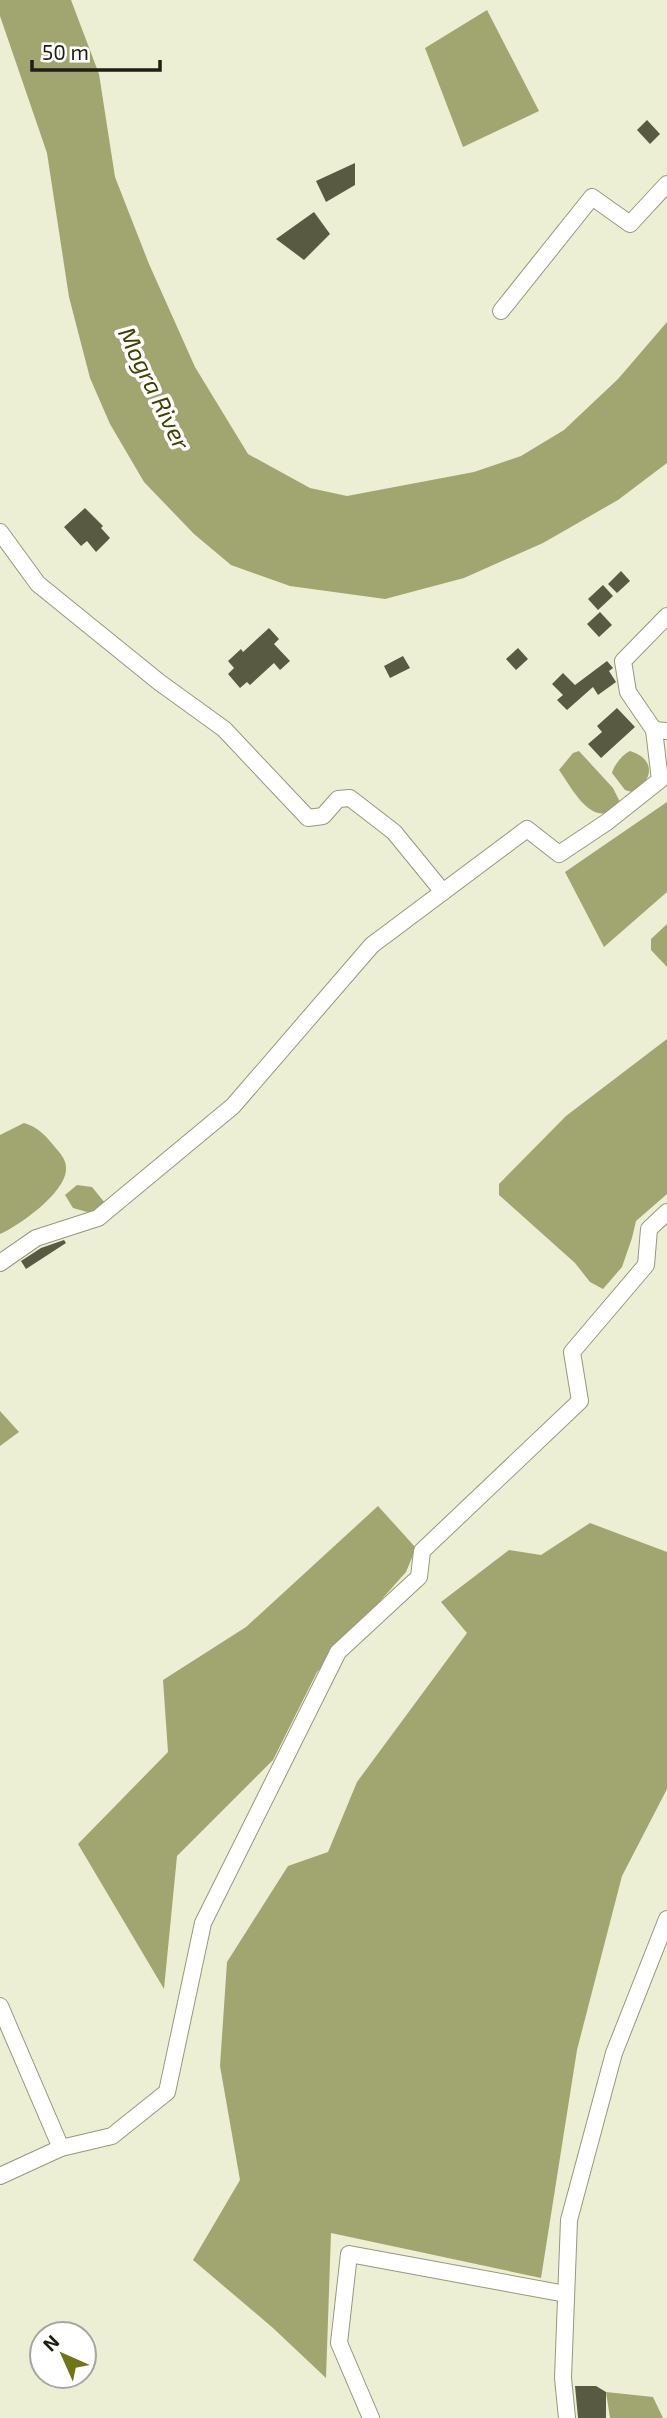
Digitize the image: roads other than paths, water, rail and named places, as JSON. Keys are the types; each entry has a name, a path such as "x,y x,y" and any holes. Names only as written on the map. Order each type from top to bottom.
{"street":[{"path":"501,311 592,197 630,225 667,184"},
{"path":"0,532 38,584 159,681 224,729 308,818 323,816 338,799 350,798 394,832 443,892"},
{"path":"0,1263 36,1238 98,1218 233,1106 372,945 527,829 559,854 607,822 660,780 661,731 628,692 622,661 667,616"},
{"path":"0,2176 61,2148 112,2136 167,2092 203,1923 338,1652 419,1577 422,1550 580,1401 572,1352 646,1265 649,1229 667,1212"},
{"path":"567,2418 563,2378 569,2220 614,2053 667,1919"},
{"path":"0,2006 61,2148"},
{"path":"371,2418 339,2343 349,2254 566,2294"}],"water":[{"name":"Mogra River","path":"0,0 71,0 99,74 115,177 149,264 195,367 248,454 310,488 347,496 474,472 521,456 564,430 618,379 667,322 667,463 618,500 543,543 464,578 385,599 290,586 231,565 194,534 144,482 110,424 90,378 69,297 47,153 0,16"},
{"path":"487,10 539,111 463,147 425,48"},
{"path":"579,751 613,788 620,802 611,811 593,811 585,805 559,770 573,753"},
{"path":"630,751 644,759 649,770 645,782 632,792 625,790 612,773 619,760"},
{"path":"667,802 667,892 604,947 565,872"},
{"path":"667,924 667,967 651,950 651,939"},
{"path":"667,1039 667,1194 636,1221 622,1267 603,1289 590,1282 575,1263 499,1195 499,1184 566,1116"},
{"path":"24,1123 47,1138 63,1157 66,1170 58,1189 40,1208 0,1234 0,1135"},
{"path":"77,1185 92,1187 105,1203 98,1211 87,1212 73,1208 65,1195"},
{"path":"0,1411 19,1432 0,1446"},
{"path":"378,1506 416,1548 406,1572 317,1672 273,1760 177,1856 164,1989 78,1844 168,1752 163,1680 246,1627"},
{"path":"590,1523 667,1552 667,1789 622,1876 577,2050 541,2278 331,2233 326,2378 273,2328 193,2260 240,2180 220,2066 227,1962 288,1866 328,1852 357,1782 467,1633 441,1602 509,1550 541,1555"},
{"path":"606,2392 653,2397 663,2418 610,2418"}]}
